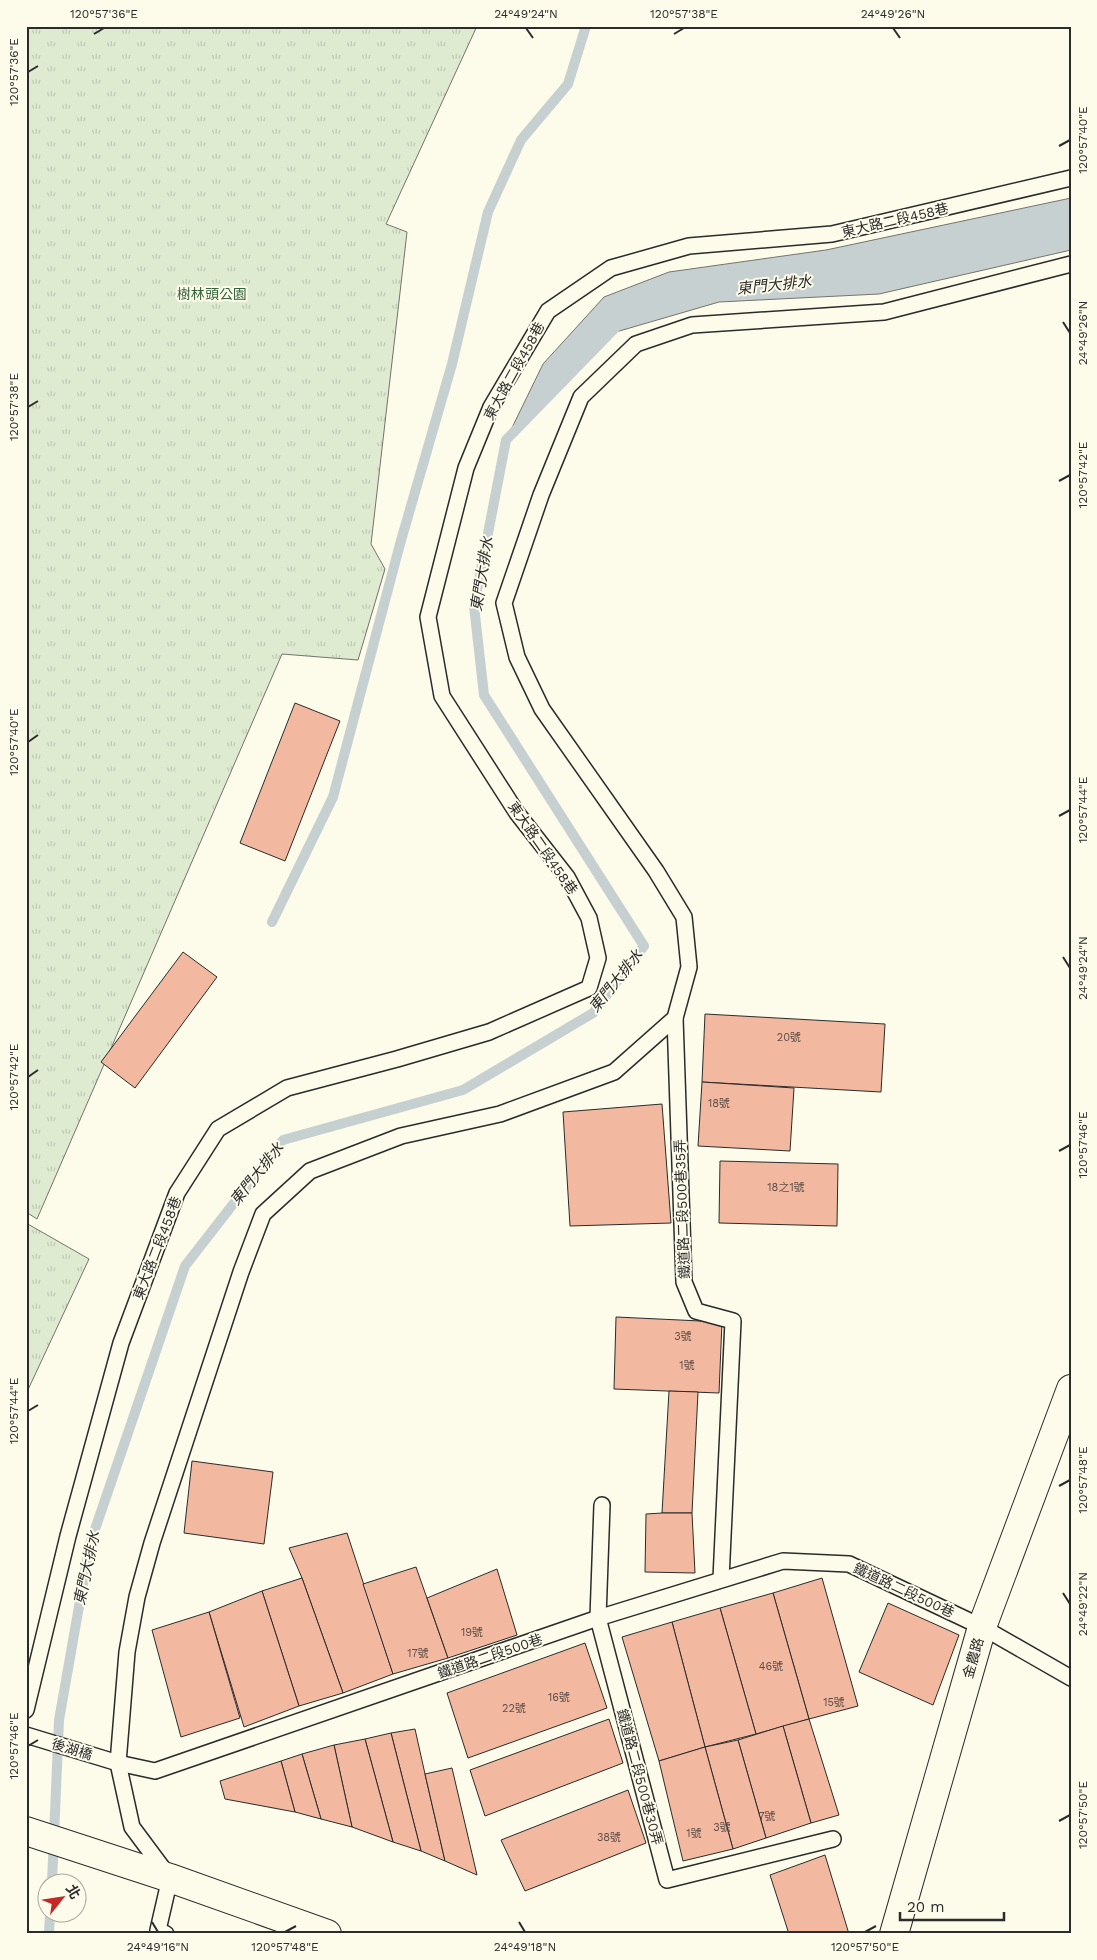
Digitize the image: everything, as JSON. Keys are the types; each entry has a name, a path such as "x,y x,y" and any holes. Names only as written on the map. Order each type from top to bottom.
{"street":[{"name":"金農路","path":"894,1934 982,1627 1071,1388"},
{"path":"26,1831 170,1878 326,1934"}],"lane":[{"name":"東大路二段458巷","path":"26,1710 68,1536 121,1343 177,1193 218,1129 286,1088 397,1060 489,1032 589,988 598,958 589,918 567,877 517,813 442,696 428,617 466,468 491,407 548,310 611,268 689,246 832,234 1071,178"},
{"path":"166,1934 158,1930 170,1878 132,1827 118,1763 126,1652 149,1552 241,1272 264,1214 310,1171 401,1136 500,1114 614,1072 675,1018 690,967 684,917 656,870 542,709 517,657 504,603 541,495 581,396 636,344 692,325 884,312 1071,264"},
{"name":"鐵道路二段500巷35弄","path":"675,1018 684,1282 696,1311 733,1321 721,1579"},
{"name":"鐵道路二段500巷30弄","path":"602,1505 598,1618 667,1880 834,1839"},
{"name":"鐵道路二段500巷","path":"118,1763 155,1771 598,1618 783,1561 849,1564 982,1627 1071,1678"},
{"name":"後湖橋","path":"26,1735 118,1763"}],"green space":[{"name":"樹林頭公園","path":"26,26 477,26 386,224 407,232 371,544 385,569 358,660 282,654 37,1219 26,1212"},
{"path":"26,1223 89,1259 26,1394"}],"water":[{"path":"1071,198 1071,250 879,294 719,302 609,334 506,440 543,364 604,297 669,272 826,250"}],"building":[{"path":"295,703 340,721 285,861 240,843"},
{"path":"183,952 217,977 135,1088 101,1062"},
{"path":"705,1014 885,1024 881,1092 702,1082"},
{"path":"702,1082 794,1088 790,1151 698,1146"},
{"path":"662,1104 671,1223 570,1226 563,1112"},
{"path":"720,1161 838,1164 837,1226 719,1223"},
{"path":"616,1317 722,1322 719,1393 614,1389"},
{"path":"669,1391 698,1392 692,1513 662,1513"},
{"path":"192,1461 273,1472 264,1544 184,1533"},
{"path":"692,1513 695,1573 645,1572 646,1514"},
{"path":"347,1533 393,1674 343,1693 302,1578 289,1548"},
{"path":"416,1567 448,1658 393,1674 363,1584"},
{"path":"497,1569 517,1635 448,1658 427,1598"},
{"path":"302,1578 343,1693 299,1706 262,1591"},
{"path":"822,1578 858,1706 809,1719 773,1593"},
{"path":"262,1591 299,1706 244,1727 209,1612"},
{"path":"773,1593 809,1719 756,1734 720,1608"},
{"path":"888,1603 959,1635 933,1705 859,1672"},
{"path":"720,1608 756,1734 705,1747 672,1622"},
{"path":"209,1612 240,1718 181,1737 152,1630"},
{"path":"672,1622 705,1747 659,1761 622,1637"},
{"path":"585,1643 607,1708 468,1758 447,1693"},
{"path":"609,1719 623,1763 485,1816 470,1770"},
{"path":"809,1719 839,1815 811,1823 783,1726"},
{"path":"783,1726 811,1823 766,1838 738,1740"},
{"path":"415,1729 445,1861 421,1851 391,1733"},
{"path":"391,1733 421,1851 393,1842 365,1739"},
{"path":"365,1739 393,1842 352,1827 334,1745"},
{"path":"738,1740 766,1838 733,1849 705,1747"},
{"path":"334,1745 352,1827 321,1819 302,1754"},
{"path":"705,1747 733,1849 683,1861 659,1761"},
{"path":"302,1754 321,1819 295,1812 281,1761"},
{"path":"281,1761 295,1812 225,1799 220,1781"},
{"path":"452,1768 477,1875 445,1861 425,1774"},
{"path":"628,1790 646,1843 525,1891 501,1840"},
{"path":"825,1855 849,1934 789,1934 770,1875"}],"waterway":[{"path":"272,922 333,797 400,544 452,364 488,212 521,140 568,84 586,26"},
{"name":"東門大排水","path":"52,1872 59,1720 90,1544 185,1266 283,1140 463,1090 593,1013 644,946 484,695 474,606 506,440 618,325"},
{"name":"東門大排水","path":"49,1934 50,1922"}]}
